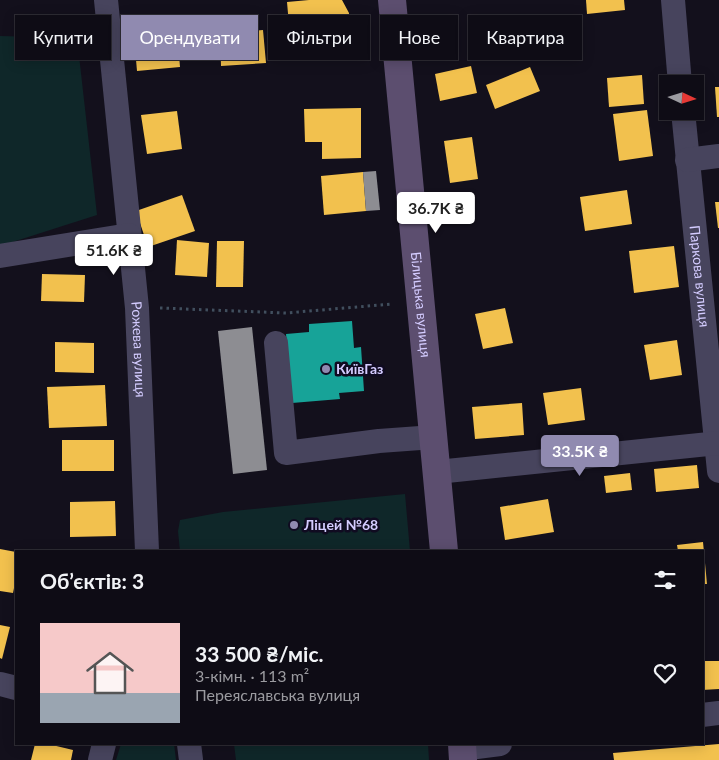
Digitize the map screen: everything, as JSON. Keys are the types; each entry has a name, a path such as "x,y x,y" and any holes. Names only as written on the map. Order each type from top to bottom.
{"main road":[{"name":"Білицька вулиця","path":"392,0 444,550"}],"street":[{"name":"Рожева вулиця","path":"106,0 137,308 147,550"},
{"path":"673,0 679,75"},
{"name":"Паркова вулиця","path":"683,120 718,443 719,471"},
{"path":"687,160 719,156"},
{"path":"0,256 129,235"},
{"path":"276,343 286,453 379,441 434,437"},
{"path":"437,472 718,443"},
{"path":"0,684 15,688"},
{"path":"704,716 719,713"},
{"path":"100,760 104,745"},
{"path":"189,745 190,760"},
{"path":"462,751 495,745"}],"path":[{"path":"137,308 286,312 392,304"}],"green space":[{"path":"0,36 15,36 15,60 79,60 97,215 0,246"},
{"name":"Ліцей №68","path":"405,494 410,550 180,550 178,531 180,520 223,512"},
{"path":"121,745 174,745 176,760 116,760"},
{"path":"234,745 428,745 429,760 236,760"}],"building: Житло":[{"path":"342,0 349,15 288,15 287,2"},
{"path":"586,0 624,0 625,10 587,14"},
{"path":"258,30 263,30 266,63 221,66 221,60 258,60"},
{"path":"136,60 179,60 180,67 137,71"},
{"path":"471,66 477,93 440,101 435,74"},
{"path":"530,67 540,91 495,109 486,85"},
{"path":"642,75 644,104 609,107 607,78"},
{"path":"715,87 719,87 719,117 717,117"},
{"path":"361,108 361,158 322,159 322,142 305,142 304,109"},
{"path":"647,110 653,156 619,161 613,114"},
{"path":"177,111 182,149 147,154 141,115"},
{"path":"472,137 478,179 450,183 444,141"},
{"path":"363,172 366,211 324,215 321,176"},
{"path":"627,190 632,224 585,231 580,197"},
{"path":"182,195 195,231 148,247 136,211"},
{"path":"715,202 719,202 719,228 718,228"},
{"path":"177,240 209,243 207,277 175,275"},
{"path":"217,241 244,241 243,287 216,287"},
{"path":"674,246 679,287 634,293 629,251"},
{"path":"42,274 85,275 84,302 41,301"},
{"path":"505,308 513,343 483,349 475,314"},
{"path":"677,340 682,375 650,380 644,345"},
{"path":"55,342 94,343 94,373 55,372"},
{"path":"105,385 107,426 49,428 47,387"},
{"path":"581,388 585,420 548,425 543,393"},
{"path":"522,403 524,435 475,439 472,407"},
{"path":"62,440 114,440 114,471 62,471"},
{"path":"697,465 699,488 656,492 654,469"},
{"path":"630,473 632,490 606,493 604,476"},
{"path":"548,499 554,532 505,540 500,507"},
{"path":"115,501 116,536 70,537 70,502"},
{"path":"703,542 704,550 678,550 677,545"},
{"path":"0,549 15,552 15,583 13,593 0,591"},
{"path":"704,552 707,584 704,584"},
{"path":"0,625 10,627 2,659 0,658"},
{"path":"704,661 719,661 719,689 704,690"},
{"path":"719,744 719,760 614,760 613,753"},
{"path":"35,745 52,745 73,750 71,760 31,760"}],"building: Установи":[{"name":"КиївГаз","path":"352,321 354,348 361,347 364,391 339,393 340,399 292,403 286,334 309,332 309,324"}],"building: Промзона":[{"path":"376,171 380,210 366,211 363,172"},
{"path":"252,327 267,470 233,474 218,331"}],"place":[{"name":"КиївГаз","path":"326,369"},
{"name":"Ліцей №68","path":"294,525"}]}
